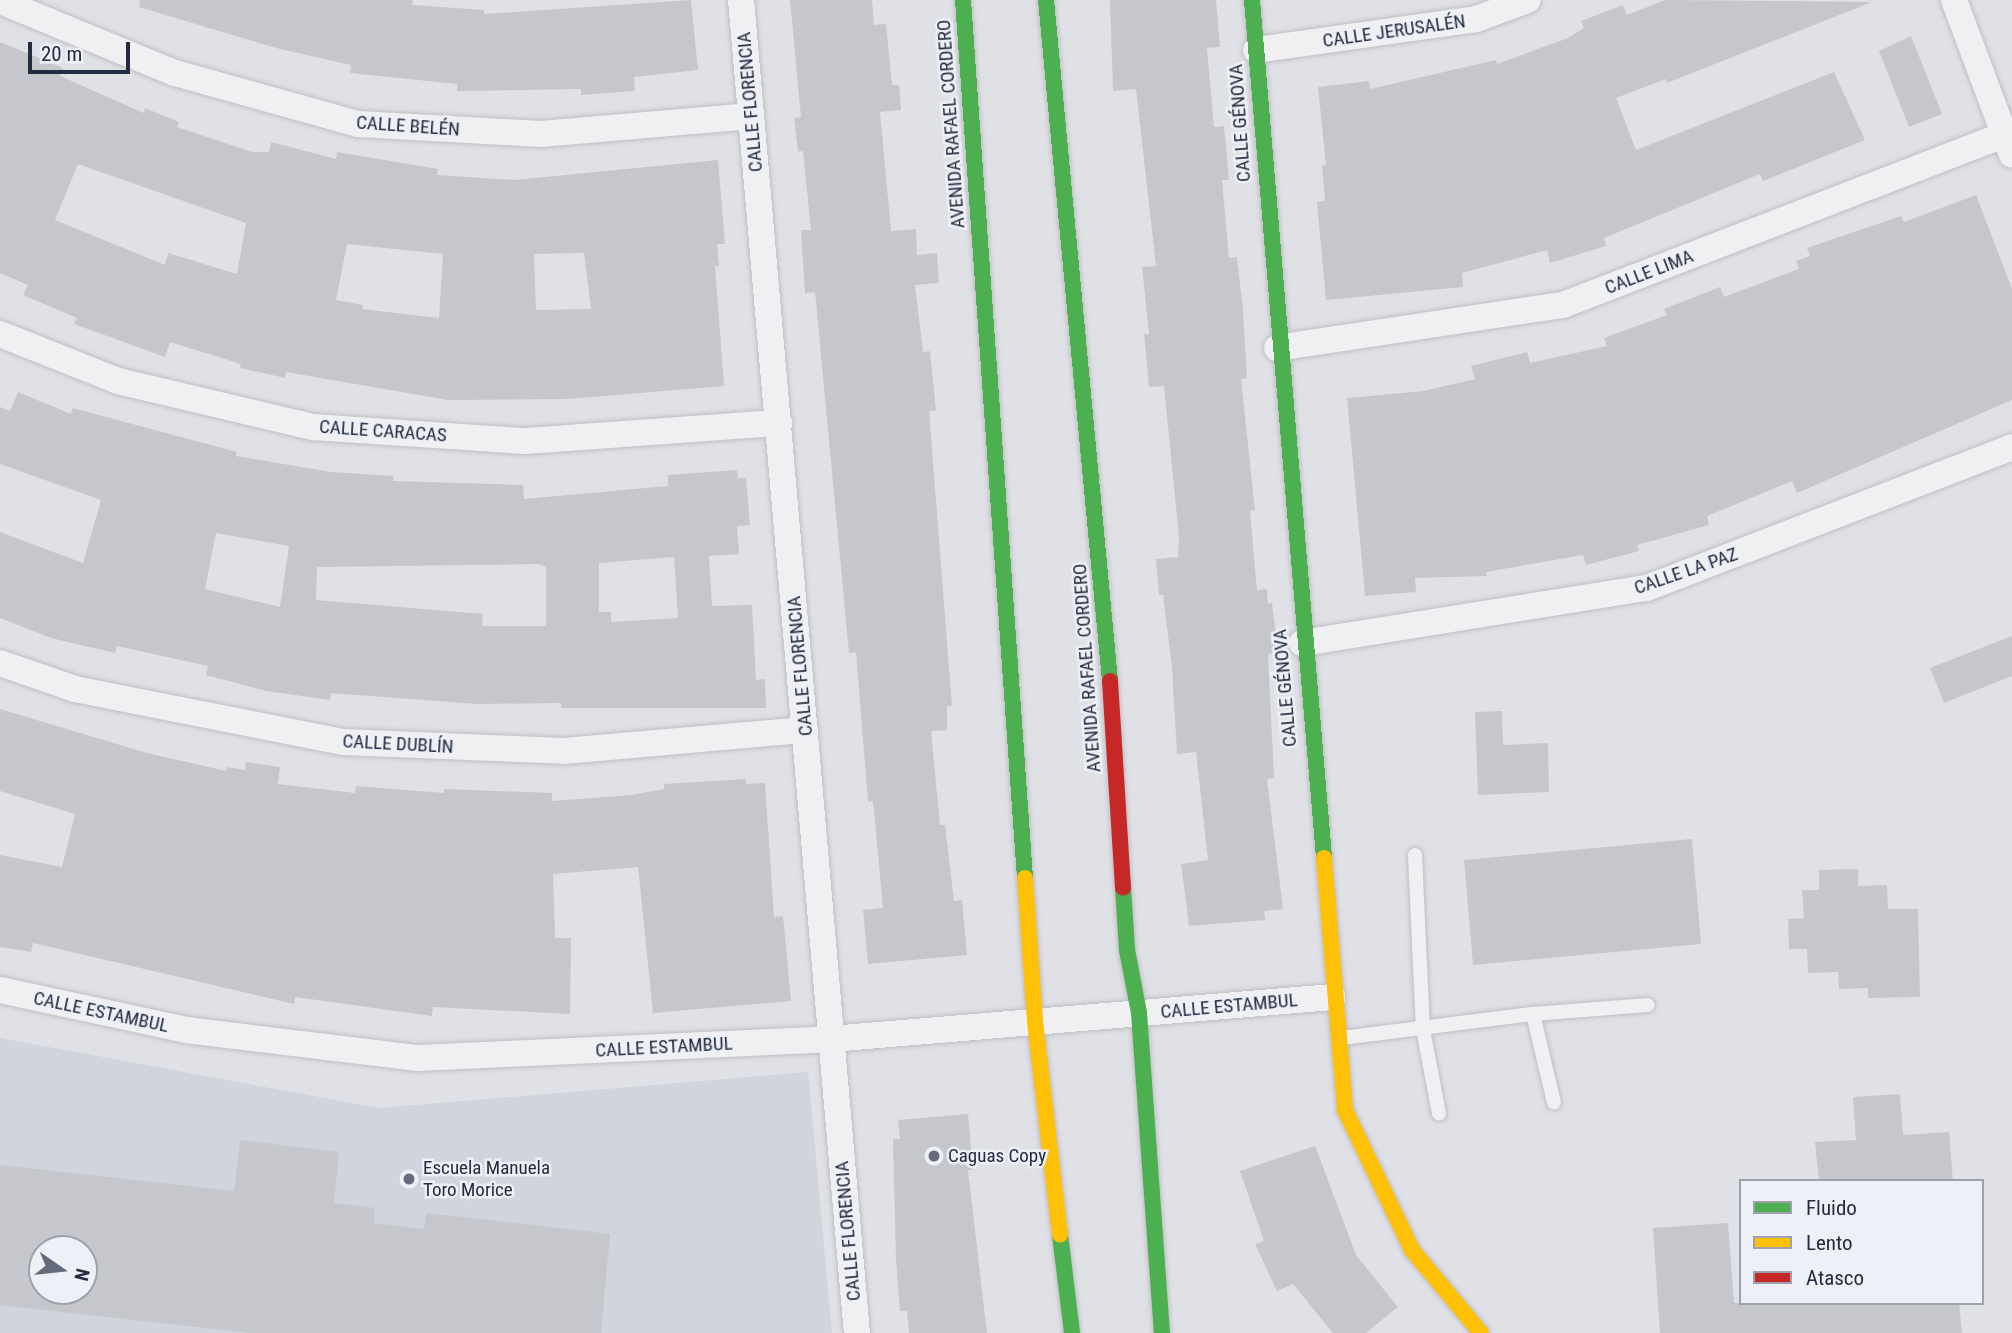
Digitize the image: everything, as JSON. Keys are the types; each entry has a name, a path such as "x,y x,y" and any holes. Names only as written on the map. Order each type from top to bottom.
{"main road":[{"name":"AVENIDA RAFAEL CORDERO","path":"964,0 1035,1022 1072,1333"},
{"name":"AVENIDA RAFAEL CORDERO","path":"1046,0 1108,642 1127,950 1139,1013 1162,1333"},
{"name":"CALLE GÉNOVA","path":"1251,0 1277,348 1332,997 1345,1110 1412,1250 1481,1333"}],"street":[{"name":"CALLE FLORENCIA","path":"741,0 857,1333"},
{"name":"CALLE JERUSALÉN","path":"1256,50 1476,19 1528,0"},
{"path":"1954,0 2009,140"},
{"name":"CALLE BELÉN","path":"0,1 175,73 358,124 541,134 751,116"},
{"name":"CALLE LIMA","path":"1277,348 1563,305 2009,140"},
{"name":"CALLE CARACAS","path":"0,334 118,381 313,426 526,441 779,423"},
{"name":"CALLE LA PAZ","path":"1302,643 1647,588 2012,447"},
{"name":"CALLE DUBLÍN","path":"0,663 75,689 343,742 564,751 805,730"},
{"name":"CALLE ESTAMBUL","path":"0,990 186,1030 418,1058 831,1039 1332,997"}],"lane":[{"path":"1415,855 1423,1029 1439,1114"},
{"path":"1337,1038 1532,1014 1647,1005"},
{"path":"1532,1014 1554,1103"}],"shaded area":[{"name":"Escuela Manuela Toro Morice","path":"0,1038 379,1108 808,1072 832,1333 0,1333"}],"building":[{"path":"140,0 413,0 412,5 484,10 484,14 691,0 698,70 634,77 635,91 581,95 581,89 457,91 457,84 350,73 351,65 276,48 139,7"},
{"path":"790,0 872,0 874,25 886,24 892,85 899,85 901,110 880,112 891,231 916,229 917,255 937,253 939,283 915,285 923,352 930,351 936,410 929,411 952,706 947,706 947,730 931,731 940,825 945,825 954,901 962,900 967,955 868,964 863,910 883,908 873,801 868,802 856,652 849,653 815,292 805,293 801,230 811,230 803,151 798,152 794,118 801,117"},
{"path":"1110,0 1216,0 1220,47 1207,48 1214,127 1224,126 1229,180 1222,180 1229,258 1237,257 1243,310 1247,378 1241,379 1255,510 1250,511 1257,590 1267,589 1268,604 1272,603 1278,653 1268,654 1274,778 1267,779 1283,909 1264,911 1265,920 1189,926 1181,864 1208,860 1196,752 1177,754 1172,667 1163,595 1159,595 1156,559 1178,557 1179,537 1164,386 1149,387 1144,334 1149,334 1142,267 1156,266 1136,89 1113,91"},
{"path":"1665,0 1872,2 1667,83 1666,79 1616,98 1636,150 1834,72 1865,140 1763,181 1760,174 1604,238 1606,246 1550,263 1547,250 1462,273 1463,287 1326,300 1317,202 1325,201 1322,166 1326,165 1318,87 1369,81 1370,89 1496,60 1497,64 1568,38 1584,28 1581,21 1623,5 1627,15"},
{"path":"1911,36 1942,114 1909,127 1879,51"},
{"path":"0,42 63,68 60,76 144,113 145,108 179,122 177,127 252,152 269,152 271,142 336,159 337,152 438,169 437,175 514,180 718,160 725,244 717,244 719,266 715,266 724,386 568,399 448,400 286,372 285,378 240,368 241,364 170,342 165,357 74,324 77,318 23,295 28,285 0,273","holes":["78,164 246,223 237,274 168,253 165,265 55,220","347,244 443,254 439,318 362,309 363,305 336,300","584,253 591,309 536,310 534,254"]},
{"path":"1976,195 2012,289 2012,400 1797,493 1792,481 1707,516 1709,525 1637,545 1639,551 1586,565 1583,555 1486,572 1487,576 1415,578 1416,592 1365,596 1347,398 1424,391 1475,379 1471,366 1527,352 1530,363 1607,346 1604,338 1667,315 1664,309 1720,287 1724,297 1799,269 1796,261 1810,256 1807,248 1901,216 1904,222"},
{"path":"18,392 71,414 73,408 237,452 236,456 331,472 393,476 393,481 523,485 524,499 668,486 668,475 737,470 738,478 746,478 750,525 737,526 739,554 709,556 712,606 752,605 756,680 765,679 766,708 561,708 561,703 477,704 331,693 330,700 266,691 206,675 208,666 117,646 115,653 51,638 0,618 0,532 83,563 101,500 0,464 0,407 10,411","holes":["216,533 289,546 280,607 205,589","674,557 678,618 611,622 611,612 599,612 599,563","539,564 546,567 546,626 482,626 483,614 316,600 317,567"]},
{"path":"2012,636 2012,676 1944,703 1930,668"},
{"path":"0,709 147,753 226,771 227,767 245,770 246,762 280,767 278,784 355,793 356,786 444,793 444,789 552,793 552,801 631,795 664,789 664,784 746,779 746,784 765,783 774,917 783,916 791,1001 653,1013 638,867 553,874 555,938 571,938 570,1014 433,1007 432,1016 295,997 294,1004 33,943 31,952 0,947 0,855 62,867 75,814 0,791"},
{"path":"1502,711 1503,745 1548,743 1549,792 1478,795 1475,712"},
{"path":"1692,839 1701,944 1473,965 1464,860"},
{"path":"1858,869 1858,886 1887,885 1888,909 1918,909 1920,997 1868,998 1868,988 1839,989 1838,972 1808,973 1807,949 1789,949 1788,919 1804,918 1802,890 1819,890 1819,870"},
{"path":"1900,1094 1903,1135 1949,1132 1953,1179 1819,1179 1815,1142 1856,1140 1853,1097"},
{"path":"968,1114 973,1170 968,1170 987,1333 909,1333 907,1311 900,1311 896,1260 893,1139 900,1139 898,1120"},
{"path":"240,1140 339,1152 334,1203 375,1208 374,1223 424,1229 426,1213 610,1234 601,1333 251,1333 0,1305 0,1165 234,1191"},
{"path":"1315,1146 1356,1255 1398,1307 1366,1333 1333,1333 1293,1284 1277,1291 1255,1244 1264,1241 1240,1171"},
{"path":"1728,1223 1734,1303 1739,1305 1959,1305 1962,1333 1660,1333 1653,1228"}],"traffic: fast":[{"path":"963,0 1025,878"},
{"path":"1046,0 1110,681"},
{"path":"1252,0 1324,858"},
{"path":"1123,888 1127,950 1139,1013 1162,1333"},
{"path":"1060,1235 1072,1333"}],"traffic: slow":[{"path":"1324,858 1345,1110 1412,1250 1481,1333"},
{"path":"1025,878 1035,1022 1060,1235"}],"traffic: jam":[{"path":"1110,681 1123,888"}],"place":[{"name":"Caguas Copy","path":"934,1156"},
{"name":"Escuela Manuela Toro Morice","path":"409,1179"}]}
